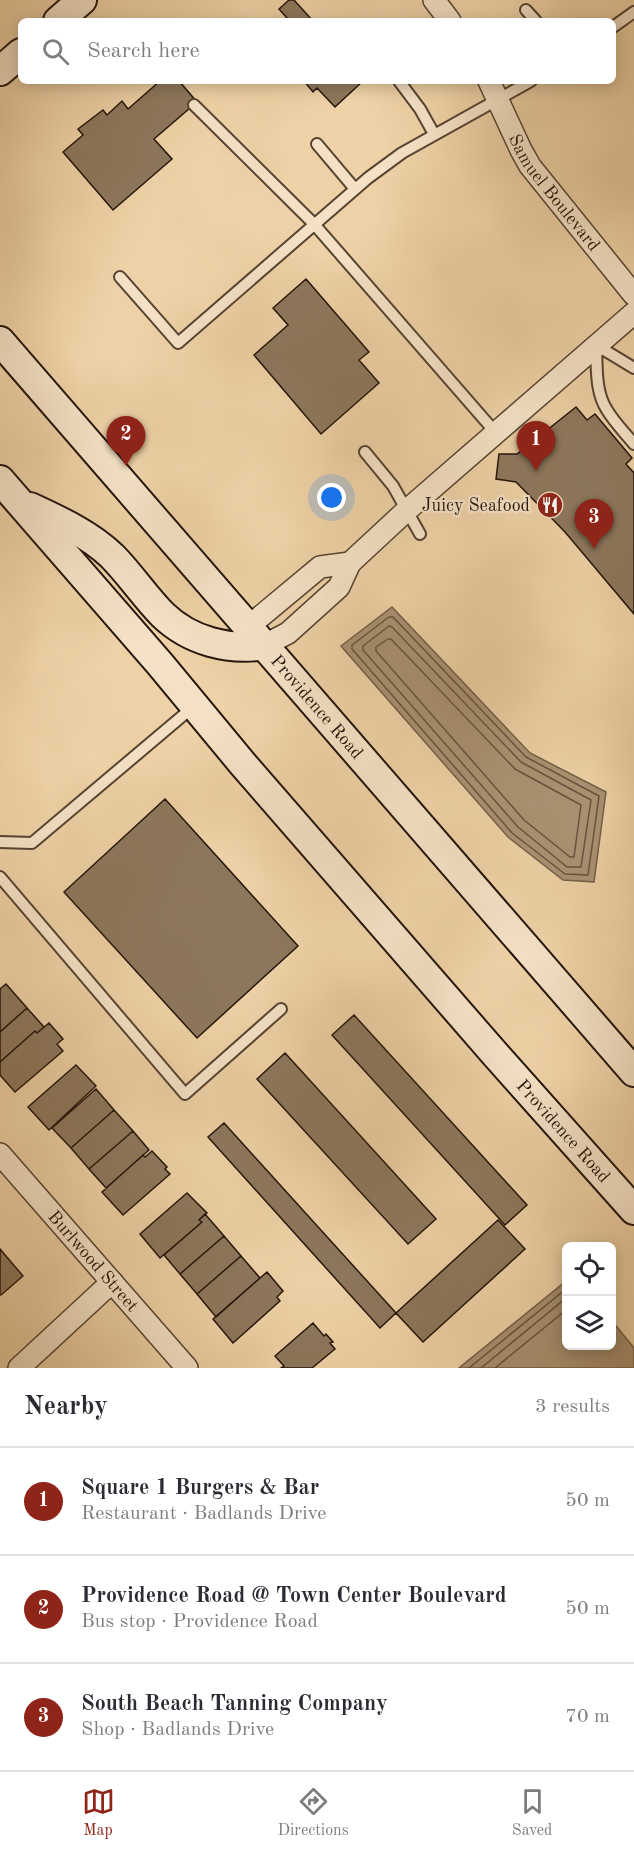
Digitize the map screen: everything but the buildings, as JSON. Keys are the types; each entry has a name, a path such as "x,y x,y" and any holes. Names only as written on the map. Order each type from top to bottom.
{"main road":[{"path":"61,18 82,0"},
{"path":"0,71 18,56"},
{"name":"Providence Road","path":"0,341 634,1072"},
{"name":"Providence Road","path":"0,480 242,763 634,1210"},
{"path":"20,502 53,517 99,545 112,556 164,615 187,632 211,642 248,648 256,636"}],"street":[{"path":"434,0 448,18"},
{"name":"Samuel Boulevard","path":"493,90 530,166 634,295"},
{"path":"256,636 288,633 339,587 350,563 406,511 634,313"},
{"path":"256,636 320,567 350,563"},
{"name":"Burlwood Street","path":"0,1154 187,1368"},
{"path":"19,1368 111,1282"}],"lane":[{"path":"526,10 533,18"},
{"path":"616,25 634,12"},
{"path":"401,84 420,109 434,134"},
{"path":"120,277 178,343 355,189 402,153 434,134 493,90 518,84"},
{"path":"194,105 314,224 496,433"},
{"path":"317,144 355,189"},
{"path":"596,345 634,368"},
{"path":"596,345 597,375 606,410 634,444"},
{"path":"365,452 393,486 420,534"},
{"path":"0,842 32,843 194,706"},
{"path":"0,877 185,1094 281,1009"}],"water":[{"path":"392,607 530,753 606,792 594,882 563,880 508,837 341,646"},
{"path":"562,1284 562,1350 616,1350 616,1326 634,1348 634,1368 459,1368"}],"place":[{"name":"Providence Road @ Town Center Boulevard","path":"126,466"},
{"name":"Square 1 Burgers & Bar","path":"536,471"},
{"name":"Juicy Seafood","path":"550,505"},
{"name":"South Beach Tanning Company","path":"594,549"}]}
